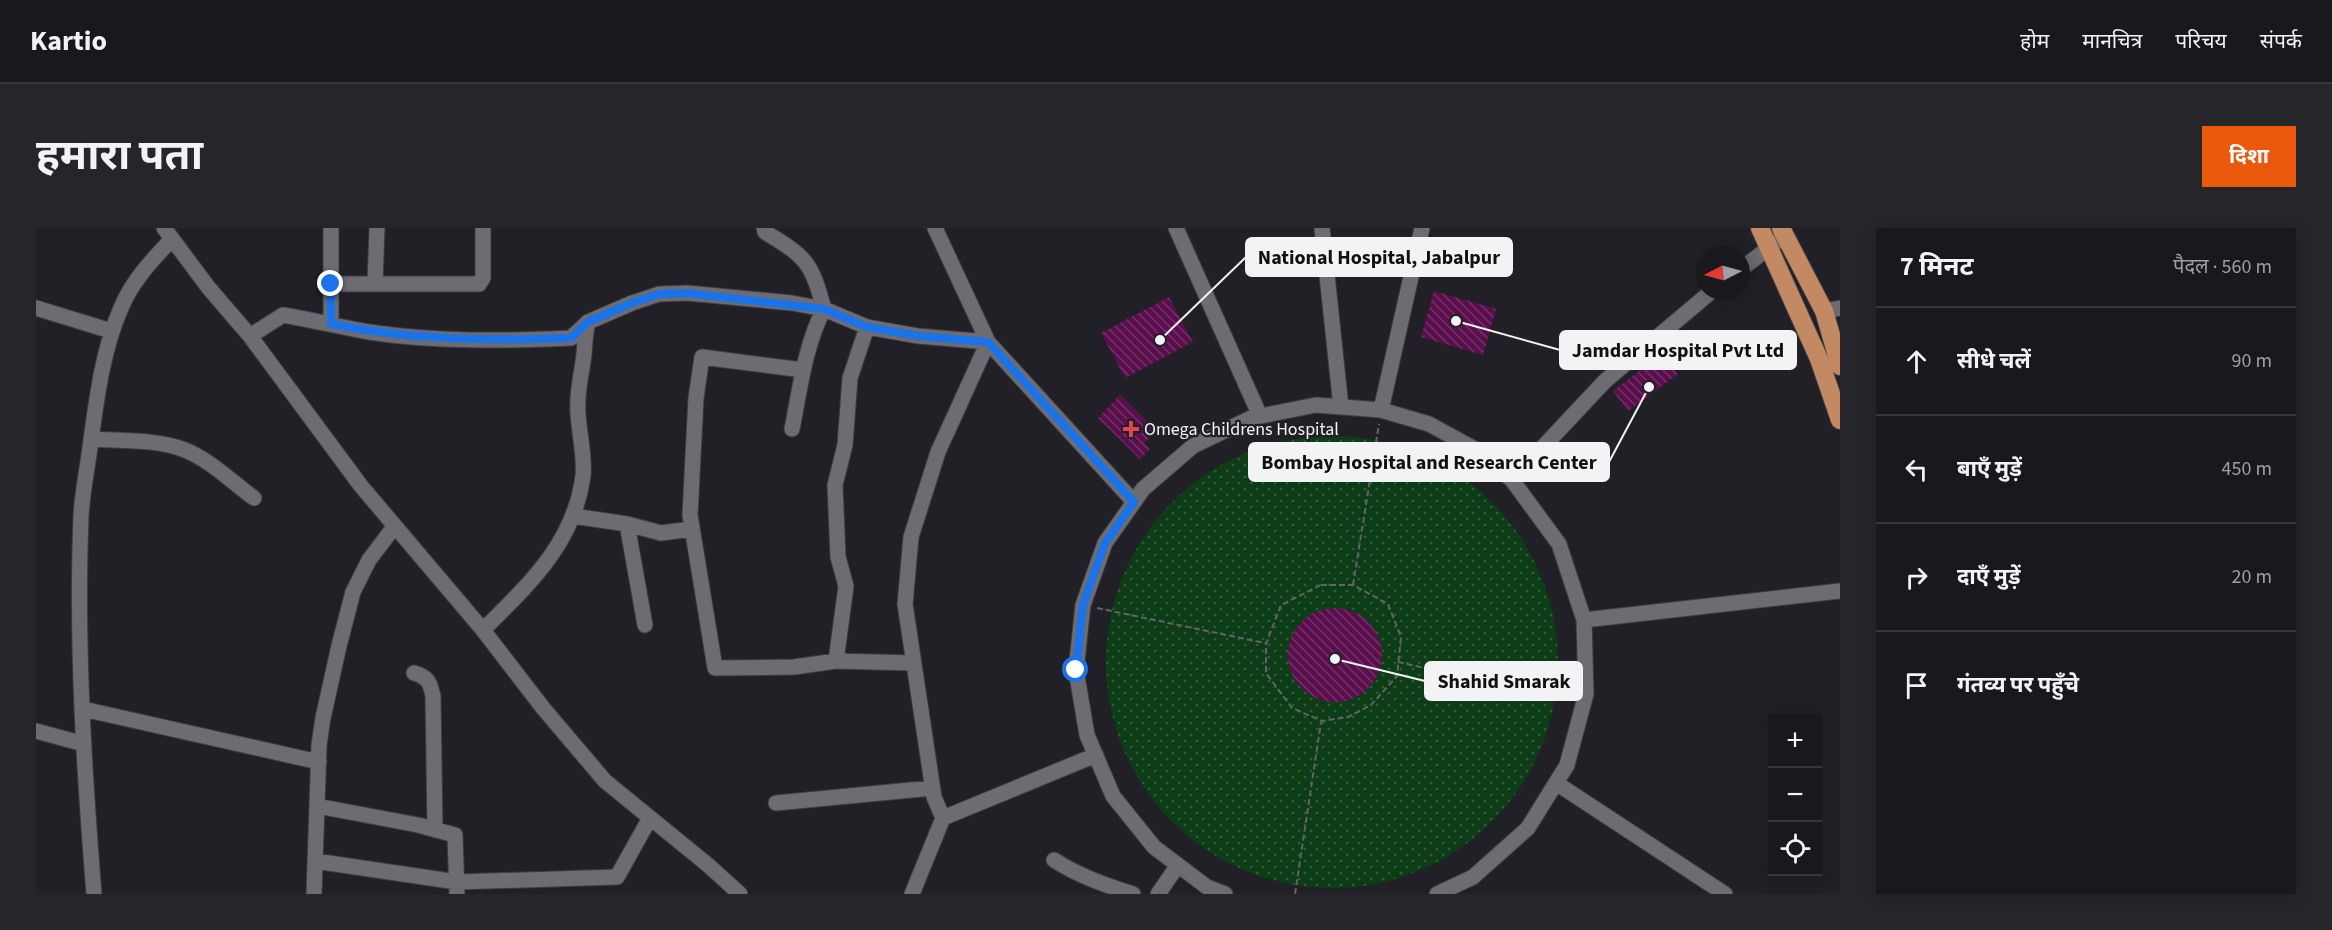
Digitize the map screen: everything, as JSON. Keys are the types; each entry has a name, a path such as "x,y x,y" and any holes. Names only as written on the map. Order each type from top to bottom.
{"main road":[{"path":"1760,228 1819,359 1840,420"},
{"path":"1783,232 1832,309 1840,366"}],"street":[{"path":"331,228 331,324"},
{"path":"375,284 377,228"},
{"path":"331,284 479,284 483,278 483,228"},
{"path":"764,228 765,232 795,250 806,261 817,285 824,309 818,320 803,370 792,429"},
{"path":"935,228 988,342 1134,502"},
{"path":"1176,228 1260,416"},
{"path":"1322,228 1341,407"},
{"path":"1381,410 1422,228"},
{"path":"1750,261 1770,247 1783,232"},
{"path":"94,894 84,744 80,635 81,515 97,397 111,331 122,305 168,233 208,287 250,336 361,486 483,630 543,708 605,781 740,894"},
{"path":"250,336 283,315 370,332 516,340 571,338 588,322 632,303 659,294 687,293 824,309 867,327 918,336 988,342"},
{"path":"1512,480 1605,381 1701,300"},
{"path":"36,308 111,331"},
{"path":"483,630 547,564 573,516 583,475 578,389 588,322"},
{"path":"836,661 846,586 838,557 835,485 845,445 850,378 867,327"},
{"path":"943,818 933,797 905,604 911,537 938,452 988,342"},
{"path":"803,370 702,357 696,398 690,494 692,529 716,668 794,667 836,661 913,663"},
{"path":"1225,894 1207,887 1154,847 1113,796 1087,735 1076,670 1083,605 1105,543 1143,489 1192,446 1251,418 1316,405 1381,410 1438,429 1473,448 1512,480 1559,544 1584,620 1586,694 1567,765 1528,828 1473,878 1456,890 1437,894"},
{"path":"91,439 165,444 185,450 205,461 254,498"},
{"path":"573,516 627,524 661,533 692,529"},
{"path":"627,524 645,625"},
{"path":"314,894 323,718 353,592 369,560 394,527"},
{"path":"1584,620 1840,591"},
{"path":"414,673 425,676 429,681 433,696 435,830"},
{"path":"83,709 319,762"},
{"path":"36,731 84,744"},
{"path":"912,894 943,818 1096,755"},
{"path":"1556,783 1725,894"},
{"path":"776,803 932,788"},
{"path":"317,806 455,835 457,888"},
{"path":"315,861 457,888 617,877 650,818"},
{"path":"1054,860 1071,871 1096,882 1133,894"},
{"path":"1158,894 1178,865"}],"path":[{"path":"1353,585 1381,410"},
{"path":"1320,585 1353,585 1388,604 1401,637 1397,676 1371,705 1348,717 1322,721 1292,708 1266,673 1266,644 1281,606 1320,585"},
{"path":"1083,605 1266,644"},
{"path":"1398,662 1584,703"},
{"path":"1295,894 1322,721"}],"green space":[{"path":"1332,436 1376,440 1419,453 1458,474 1492,502 1520,536 1541,575 1554,618 1558,662 1554,706 1541,749 1520,788 1492,822 1458,850 1419,871 1376,884 1332,888 1288,884 1245,871 1206,850 1172,822 1144,788 1123,749 1110,706 1106,662 1110,618 1123,575 1144,536 1172,502 1206,474 1245,453 1288,440"}],"building":[{"path":"1434,291 1496,309 1483,355 1421,337"},
{"path":"1169,297 1193,342 1125,378 1101,333"},
{"path":"1663,353 1678,374 1628,411 1613,391"},
{"path":"1120,395 1156,431 1144,443 1150,449 1140,459 1098,418"},
{"path":"1335,608 1353,612 1368,622 1378,637 1382,655 1378,673 1368,688 1353,698 1335,702 1317,698 1302,688 1292,673 1288,655 1292,637 1302,622 1317,612"}],"place":[{"name":"Jamdar Hospital Pvt Ltd","path":"1456,321"},
{"name":"National Hospital, Jabalpur","path":"1160,340"},
{"name":"Bombay Hospital and Research Center","path":"1649,387"},
{"name":"Omega Childrens Hospital","path":"1131,429"},
{"name":"Shahid Smarak","path":"1335,659"}],"route":[{"path":"331,284 331,324 370,332 486,340 571,338 588,322 632,303 659,294 687,293 792,303 824,309 867,327 918,336 988,342 1134,502 1105,543 1083,605 1076,670"}]}
